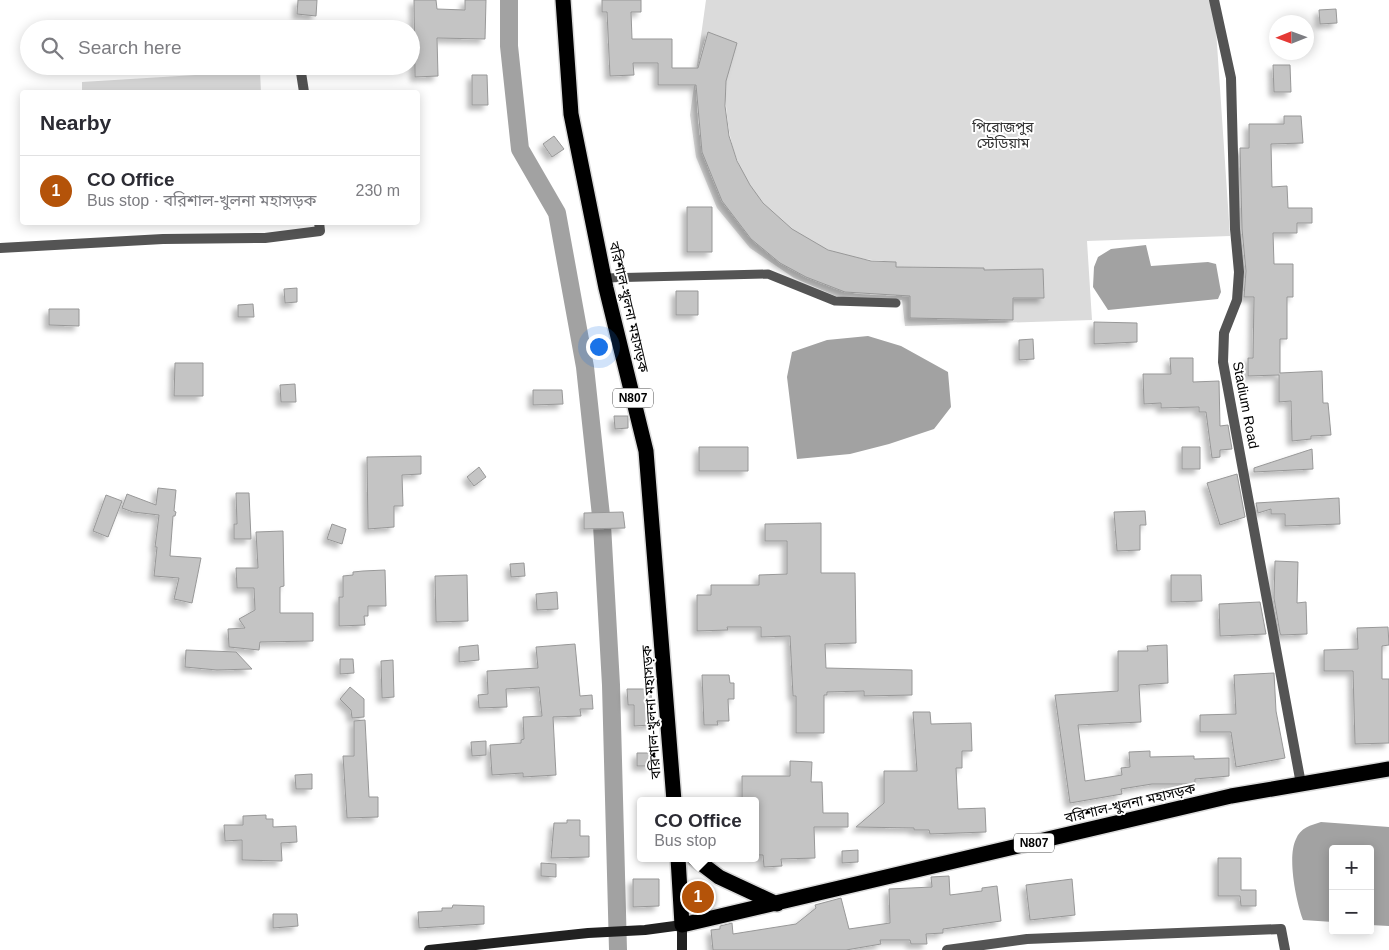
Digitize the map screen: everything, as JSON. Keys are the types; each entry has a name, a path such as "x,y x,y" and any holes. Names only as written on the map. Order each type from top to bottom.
{"highway":[{"name":"বরিশাল-খুলনা মহাসড়ক","path":"563,0 571,114 604,278 646,451 674,797"},
{"name":"বরিশাল-খুলনা মহাসড়ক","path":"682,924 777,904 1231,796 1389,769"},
{"path":"678,862 682,924"},
{"path":"699,862 719,877 777,904"}],"main road":[{"path":"429,950 588,933 646,930 682,924 682,950"}],"street":[{"name":"Stadium Road","path":"1214,0 1231,78 1235,229 1239,272 1237,300 1224,333 1223,362 1301,784"},
{"path":"301,75 304,90"},
{"path":"0,248 163,238 265,238 320,231 319,225"},
{"path":"947,950 1027,939 1281,929 1285,950"}],"lane":[{"path":"604,278 768,274 834,300 896,303"}],"green space":[{"name":"পিরোজপুর স্টেডিয়াম","path":"706,0 1214,0 1230,236 1087,241 1092,320 905,326 902,300 838,297 794,278 750,248 717,208 696,157 690,115","holes":["708,32 722,79 734,151 740,167 759,197 784,223 813,243 829,250 862,259 896,262 896,296 850,293 815,281 789,267 765,249 744,229 727,206 713,180 703,152 698,122 697,88 699,65","911,267 984,268 983,318","1043,269 1044,298 997,299 996,270","988,304 1013,304 1013,320 988,320"]},
{"path":"195,75 260,75 261,90 82,90 82,82"}],"shaded area":[{"path":"1146,245 1151,266 1208,262 1216,264 1221,292 1218,299 1108,310 1093,287 1094,267 1098,257 1111,249"},
{"path":"868,336 901,346 948,372 951,407 934,429 889,444 850,454 797,459 787,377 792,352 827,340"},
{"path":"1321,822 1389,827 1389,926 1374,925 1374,845 1329,845 1329,922 1303,920 1293,879 1292,857 1293,847 1298,835 1310,826"}],"building":[{"path":"298,0 317,0 316,16 297,14"},
{"path":"414,0 436,0 437,9 465,10 465,0 486,0 485,39 437,38 438,76 415,77 415,75 420,75 420,20 414,20"},
{"path":"602,0 641,0 641,12 631,12 632,39 672,39 672,68 698,68 708,32 737,43 726,81 725,106 729,136 737,161 750,185 763,203 792,229 828,250 871,261 896,262 896,267 984,268 984,270 1043,269 1044,298 1013,298 1013,320 910,318 910,296 845,292 806,277 780,263 751,239 722,201 702,152 696,85 658,85 658,63 633,63 634,75 610,76 607,12 602,12"},
{"path":"1336,9 1337,23 1320,24 1319,10"},
{"path":"1273,65 1290,65 1291,92 1274,92"},
{"path":"472,75 487,75 488,105 472,105"},
{"path":"1284,116 1301,116 1303,143 1271,144 1272,187 1287,186 1288,208 1312,208 1312,223 1297,223 1297,233 1273,233 1274,264 1293,264 1293,297 1287,297 1287,339 1280,339 1280,373 1322,371 1323,403 1328,403 1331,435 1311,436 1311,439 1292,441 1291,401 1279,402 1279,375 1248,376 1248,358 1253,358 1254,297 1244,297 1246,271 1242,229 1240,148 1249,148 1249,124 1284,124"},
{"path":"554,136 564,149 552,157 543,144"},
{"path":"687,207 712,207 712,252 687,252"},
{"path":"297,288 297,302 285,303 284,289"},
{"path":"676,291 698,291 698,315 676,315"},
{"path":"253,304 254,317 238,317 238,305"},
{"path":"49,309 79,309 79,326 49,325"},
{"path":"1094,322 1137,323 1137,342 1094,344"},
{"path":"1033,339 1034,359 1019,360 1019,340"},
{"path":"1170,358 1193,358 1193,382 1219,381 1220,426 1228,425 1232,449 1220,450 1220,457 1212,458 1206,412 1199,412 1199,407 1161,408 1161,403 1144,404 1143,374 1171,374"},
{"path":"175,363 203,363 203,396 174,396"},
{"path":"295,384 296,402 281,402 280,385"},
{"path":"533,390 562,390 563,404 533,405"},
{"path":"614,416 628,416 628,428 615,429"},
{"path":"699,447 748,447 748,471 699,471"},
{"path":"1182,447 1200,447 1200,469 1182,469"},
{"path":"1312,449 1313,469 1254,472 1254,468"},
{"path":"421,456 421,474 402,475 403,506 394,506 394,527 368,529 367,457"},
{"path":"479,467 486,477 474,486 467,477"},
{"path":"1237,474 1245,517 1220,525 1207,483"},
{"path":"158,488 176,490 174,511 176,512 175,516 173,516 170,556 201,558 192,603 174,599 179,578 154,576 159,515 133,512 122,508 127,494 156,505"},
{"path":"236,493 249,493 251,539 234,539 234,524 237,524"},
{"path":"106,495 122,501 108,537 93,531"},
{"path":"1339,498 1340,524 1285,526 1285,514 1271,514 1271,509 1258,513 1256,503"},
{"path":"1145,511 1146,525 1140,525 1140,550 1117,551 1114,512"},
{"path":"623,512 625,528 584,529 584,513"},
{"path":"821,523 821,573 855,573 856,643 825,644 826,668 912,670 912,695 864,696 864,691 827,692 827,695 824,695 824,733 796,733 796,696 793,696 790,636 761,637 761,627 727,627 728,630 697,631 697,595 711,595 711,585 759,585 759,575 787,574 787,541 765,541 765,524"},
{"path":"332,524 346,529 342,544 327,539"},
{"path":"283,531 284,586 280,587 280,613 313,613 313,641 260,642 259,650 229,647 228,629 245,628 239,619 255,610 254,588 237,588 236,568 258,568 256,532"},
{"path":"1275,561 1298,562 1297,603 1306,602 1307,634 1281,635 1280,633 1274,598"},
{"path":"524,563 525,576 511,577 510,564"},
{"path":"385,570 386,606 368,606 368,616 364,616 365,625 339,626 339,597 343,597 343,576 353,575 353,572"},
{"path":"467,575 468,621 436,622 435,576"},
{"path":"1171,575 1201,575 1202,601 1171,602"},
{"path":"557,592 558,609 537,610 536,594"},
{"path":"1260,602 1266,634 1220,636 1219,604"},
{"path":"1388,627 1389,645 1382,646 1382,679 1389,679 1389,743 1355,744 1353,671 1324,671 1324,650 1358,649 1357,628"},
{"path":"575,644 580,696 592,695 593,709 580,709 581,716 553,717 556,775 523,777 523,773 492,775 490,745 521,743 521,740 524,739 523,717 542,716 539,687 506,689 507,707 479,708 478,695 488,694 487,671 538,668 536,647"},
{"path":"478,645 479,660 459,662 459,647"},
{"path":"1167,645 1168,683 1139,685 1141,722 1078,725 1085,781 1122,775 1121,768 1130,767 1129,752 1150,751 1150,757 1194,756 1194,759 1229,758 1229,776 1195,779 1195,784 1152,784 1121,789 1122,794 1070,803 1055,695 1118,691 1118,651 1148,651 1147,646"},
{"path":"186,650 236,652 252,669 217,670 185,667"},
{"path":"340,659 353,659 354,673 340,674"},
{"path":"393,660 394,697 382,698 381,661"},
{"path":"1274,673 1276,711 1285,758 1236,767 1231,732 1200,732 1200,715 1236,714 1234,675"},
{"path":"702,675 729,675 730,683 734,683 734,699 728,699 729,721 717,721 718,725 704,725"},
{"path":"350,687 364,699 364,717 352,718 351,710 340,699"},
{"path":"627,689 651,689 652,725 634,726 634,705 628,705"},
{"path":"913,712 930,712 931,724 971,723 972,751 962,751 962,768 956,768 958,809 985,808 986,832 930,834 929,830 914,830 914,828 856,827 884,803 884,771 917,771"},
{"path":"365,720 369,797 378,797 378,817 347,818 343,756 354,756 354,721"},
{"path":"486,741 486,755 472,756 471,742"},
{"path":"637,753 651,753 651,766 637,766"},
{"path":"790,761 812,762 811,782 822,782 823,813 848,813 848,827 814,827 815,858 781,859 782,866 764,867 763,855 759,855 759,797 742,797 742,776 790,776"},
{"path":"312,774 312,789 296,789 295,775"},
{"path":"266,815 266,819 273,819 273,827 296,826 297,842 281,843 282,861 242,860 242,840 225,841 224,825 243,825 243,816"},
{"path":"567,820 580,820 580,836 589,836 589,857 551,858 554,823 567,823"},
{"path":"858,850 858,862 842,863 842,851"},
{"path":"1218,858 1241,858 1241,890 1256,890 1256,906 1241,906 1240,896 1218,896"},
{"path":"541,863 556,864 556,877 541,876"},
{"path":"949,876 950,895 982,891 982,888 997,886 1001,921 943,929 943,933 926,934 927,944 911,944 910,940 880,940 881,944 846,950 713,950 711,930 720,929 720,926 732,923 733,934 796,924 816,908 815,905 841,898 849,929 890,923 889,889 932,887 931,877"},
{"path":"633,879 659,879 659,906 633,907"},
{"path":"1072,879 1075,915 1030,920 1026,885"},
{"path":"453,905 484,906 484,924 419,928 418,912 442,911 442,908 452,908"},
{"path":"273,914 297,914 298,926 273,928"}],"waterway":[{"path":"509,0 509,46 520,149 557,213 585,367 602,525 611,685 618,950"}],"place":[{"name":"CO Office","path":"698,897"}]}
